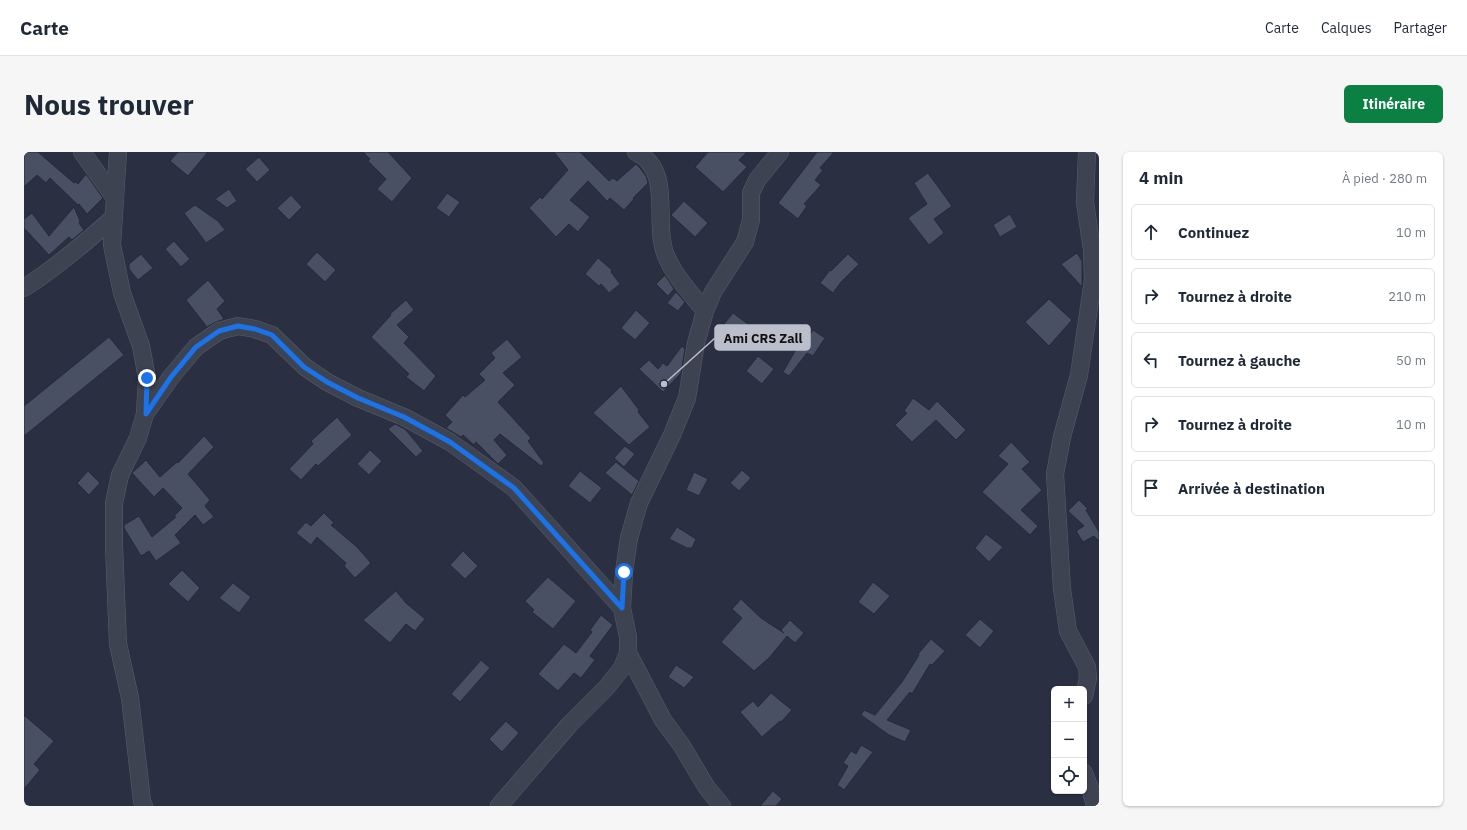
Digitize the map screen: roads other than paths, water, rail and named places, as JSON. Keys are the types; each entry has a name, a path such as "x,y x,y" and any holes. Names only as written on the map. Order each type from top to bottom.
{"street":[{"path":"82,152 115,198"},
{"path":"118,152 112,245 122,293 141,346 147,378 146,414"},
{"path":"636,152 649,161 656,172 660,190 661,234 664,251 670,265 705,311"},
{"path":"499,806 569,725 606,688 622,668 628,653 628,637 622,608 624,572 629,538 639,503 672,435 687,398 696,343 705,311 713,292 745,242 751,220 751,193 757,180 780,152"},
{"path":"1086,686 1088,678 1087,667 1068,631 1062,589 1055,474 1062,437 1079,375 1093,280 1092,250 1085,202 1087,152"},
{"path":"24,288 50,271 78,249 114,216"},
{"path":"144,806 142,801 130,698 118,644 114,503 120,475 138,438 146,414 171,377 196,347 219,331 238,326 255,329 272,335 304,367 327,382 358,398 404,417 450,442 514,488 622,608"},
{"path":"628,653 664,720 682,746 707,788 722,806"},
{"path":"1087,781 1095,806"}],"place":[{"name":"Ami CRS Zall","path":"664,384"}]}
